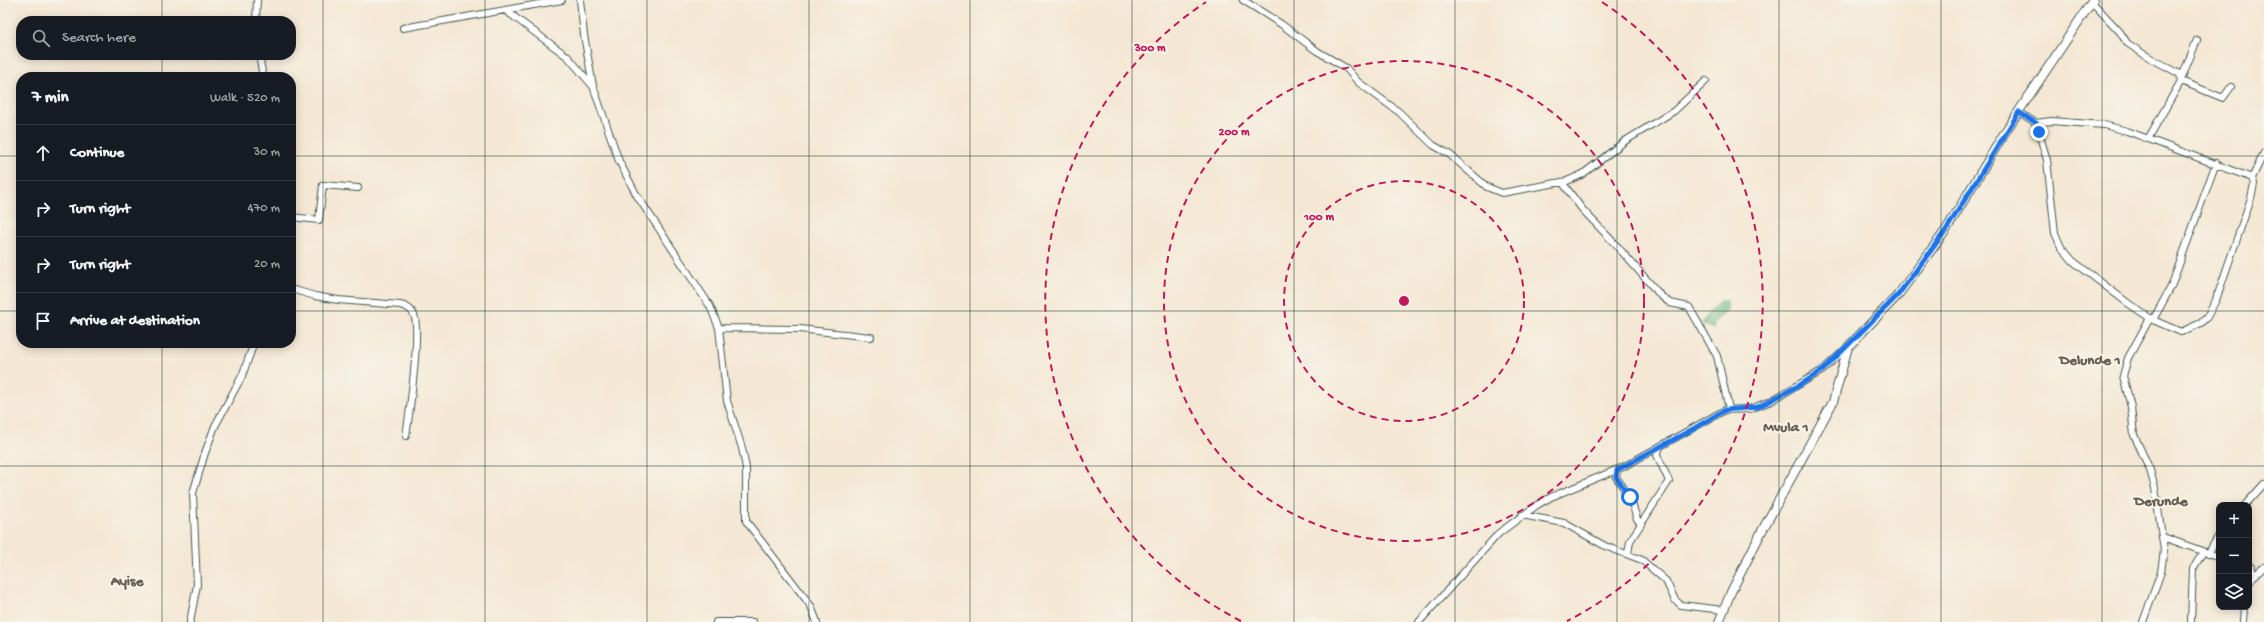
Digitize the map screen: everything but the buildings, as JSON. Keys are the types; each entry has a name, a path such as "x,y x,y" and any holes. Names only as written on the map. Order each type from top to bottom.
{"street":[{"path":"256,16 257,0"},
{"path":"403,28 562,0"},
{"path":"580,0 593,86 605,125 626,177 710,306 719,328 727,400 742,448 746,468 746,521 811,606 817,622"},
{"path":"1243,0 1281,24 1317,51 1346,68 1358,82 1399,112 1433,145 1449,154 1487,187 1502,193 1515,192 1562,182 1583,174 1625,141 1674,111 1706,81"},
{"path":"1418,622 1498,534 1522,515 1551,497 1617,470 1729,409 1750,409 1771,401 1823,370 1848,347 1898,295 1946,230 2019,112 2093,1 2120,32 2127,43 2145,55 2180,74 2181,79 2224,98 2231,87"},
{"path":"505,10 568,56 593,86"},
{"path":"2148,139 2181,79 2196,40"},
{"path":"260,60 262,72"},
{"path":"2019,112 2036,123 2059,121 2104,125 2148,139 2252,178"},
{"path":"2036,123 2047,160 2056,240 2073,261 2152,319 2181,332 2201,323 2207,317 2216,300 2251,198 2254,184 2252,178 2264,153"},
{"path":"2143,622 2161,572 2164,555 2158,502 2150,470 2134,435 2131,407 2123,376 2128,358 2171,287 2216,164"},
{"path":"1562,182 1582,209 1621,250 1661,296 1670,303 1690,307 1717,356 1729,409"},
{"path":"296,218 319,220 323,185 358,188"},
{"path":"296,290 315,296 400,305 411,309 415,315 416,330 412,403 406,436"},
{"path":"719,328 793,329 871,337"},
{"path":"1719,622 1723,610 1763,529 1833,402 1848,347"},
{"path":"190,622 197,585 193,493 215,426 242,376 252,348"},
{"path":"1628,554 1630,541 1669,481 1657,455 1660,447"},
{"path":"1617,470 1616,477 1630,497 1637,519 1642,524"},
{"path":"2248,502 2264,484"},
{"path":"1522,515 1564,523 1605,546 1642,560 1659,573 1666,581 1675,600 1681,605 1723,610"},
{"path":"2162,537 2216,556"},
{"path":"2191,622 2193,569 2217,538"},
{"path":"2252,579 2264,566"},
{"path":"2243,622 2244,610"},
{"path":"716,622 753,622"}],"green space":[{"path":"1721,301 1727,301 1727,311 1715,321 1713,329 1702,324 1707,314"}],"district":[{"name":"Delunde 1","path":"2090,361"},
{"name":"Mvula 1","path":"1786,428"},
{"name":"Derunde","path":"2161,502"},
{"name":"Ayise","path":"127,582"}],"route":[{"path":"1630,497 1623,484 1616,477 1617,470 1725,410 1758,407 1800,385 1823,370 1848,347 1898,295 1946,230 2005,132 2019,112 2036,123 2039,132"}]}
